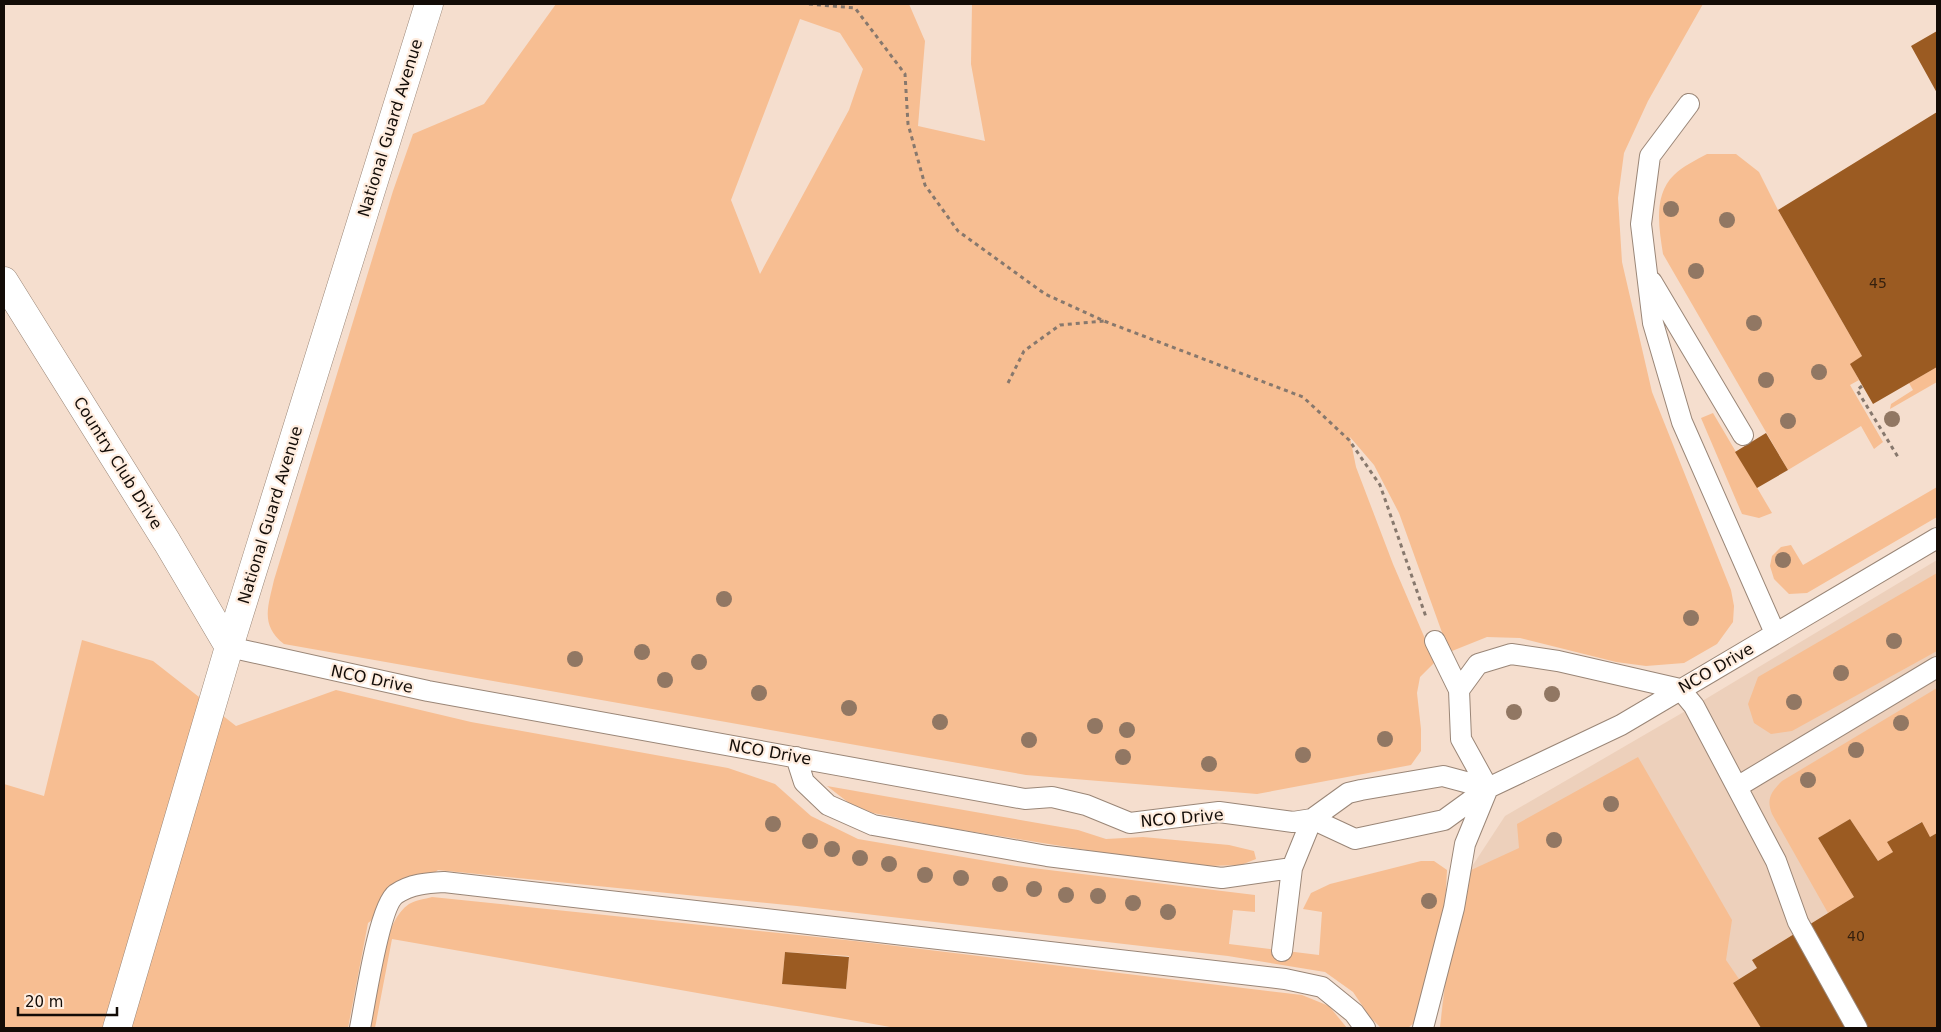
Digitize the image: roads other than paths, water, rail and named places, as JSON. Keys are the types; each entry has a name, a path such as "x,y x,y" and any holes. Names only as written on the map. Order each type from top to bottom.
{"street":[{"name":"National Guard Avenue","path":"117,1028 229,647 429,4"},
{"name":"Country Club Drive","path":"4,281 167,542 229,647"}],"lane":[{"path":"1689,104 1650,156 1641,224 1653,323 1682,422 1775,633"},
{"path":"1648,275 1743,435"},
{"name":"NCO Drive","path":"229,647 428,691 1025,799 1052,797 1086,805 1130,822 1219,812 1293,822 1312,819 1355,839 1444,820 1488,788 1621,725 1937,538"},
{"path":"1435,641 1459,690 1461,739 1488,788"},
{"path":"1459,690 1478,664 1511,654 1567,663 1680,689 1694,706 1776,861 1798,922 1857,1028"},
{"path":"1736,787 1937,667"},
{"path":"796,757 804,782 828,805 874,826 1047,856 1222,878 1292,868"},
{"path":"1282,951 1292,868 1312,819 1348,793 1361,790 1443,776 1488,788"},
{"path":"1423,1028 1454,908 1465,844 1488,788"},
{"path":"360,1028 382,920 394,895 418,883 444,882 1285,979 1322,987 1354,1013 1365,1028"}]}
